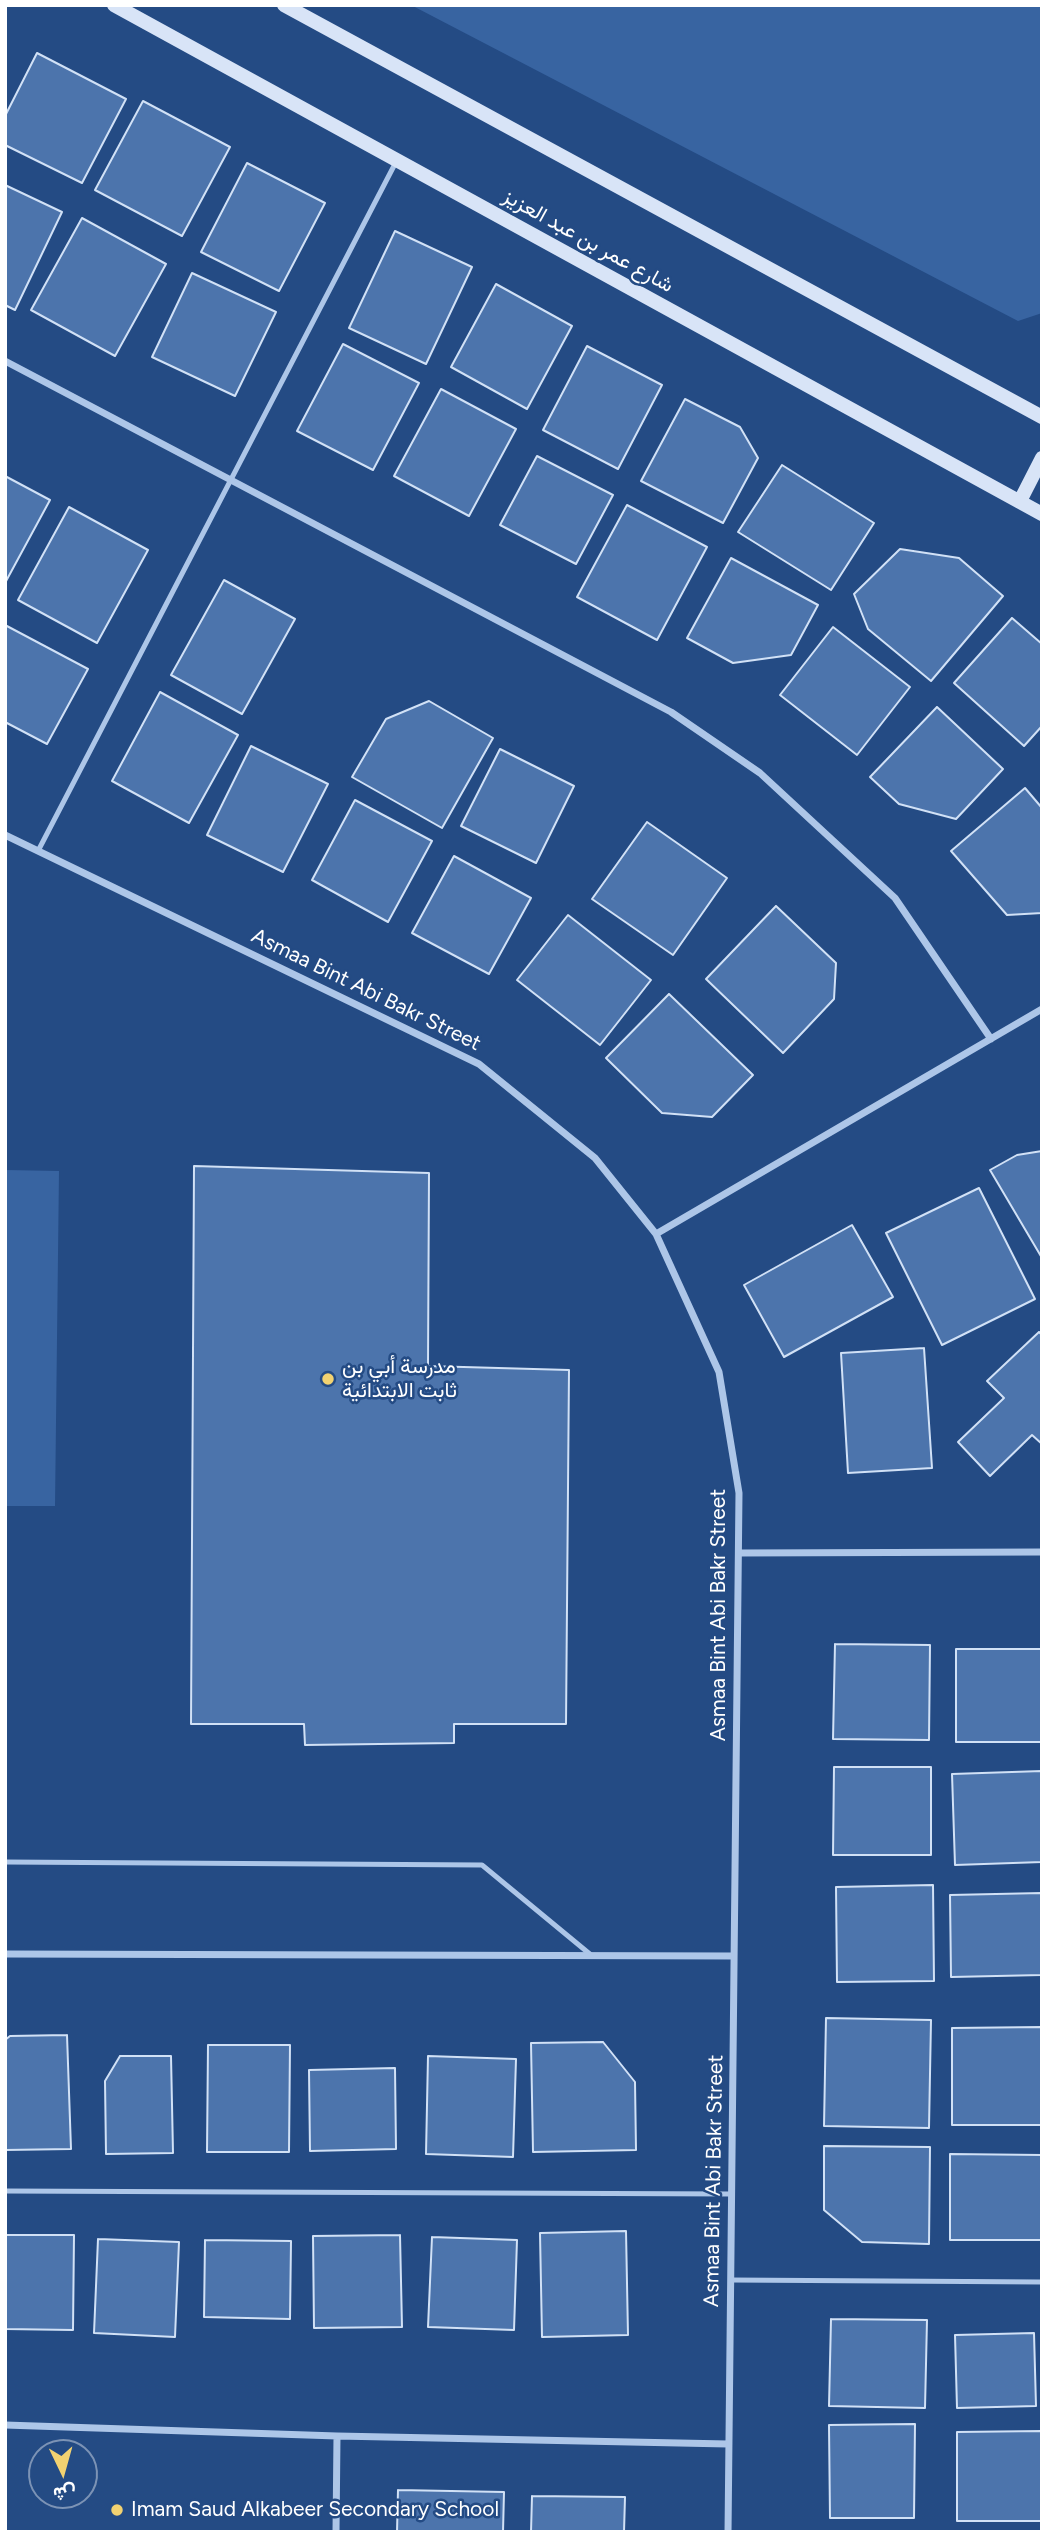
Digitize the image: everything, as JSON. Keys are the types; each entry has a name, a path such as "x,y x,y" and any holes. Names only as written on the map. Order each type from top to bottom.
{"street":[{"name":"شارع عمر بن عبد العزيز","path":"114,5 1042,513"},
{"path":"284,5 1042,417"},
{"path":"5,361 671,712 760,773 895,898 990,1039"},
{"path":"1020,501 1042,458"},
{"name":"Asmaa Bint Abi Bakr Street","path":"5,835 479,1064 595,1158 656,1234 719,1372 739,1493 728,2532"},
{"path":"656,1234 1042,1009"},
{"path":"738,1553 1042,1552"},
{"path":"5,1954 734,1956"},
{"path":"5,2425 337,2436 728,2444"},
{"path":"335,2532 337,2436"}],"lane":[{"path":"38,851 397,160"},
{"path":"5,1862 482,1865 591,1955"},
{"path":"5,2191 731,2194"},
{"path":"731,2280 1042,2282"}],"shaded area":[{"path":"411,5 1042,5 1042,313 1018,321"},
{"path":"5,1170 59,1171 55,1506 5,1506"}],"building":[{"path":"37,53 126,99 82,183 5,145 5,116"},
{"path":"143,101 230,147 182,236 95,190"},
{"path":"247,163 325,203 279,291 201,252"},
{"path":"5,185 62,212 15,310 5,305"},
{"path":"82,218 166,264 115,356 31,310"},
{"path":"395,231 472,267 426,364 349,328"},
{"path":"192,273 276,312 235,396 152,357"},
{"path":"496,284 572,326 527,409 451,367"},
{"path":"343,344 419,383 373,470 297,431"},
{"path":"587,346 662,385 618,469 543,430"},
{"path":"441,389 516,429 469,516 394,476"},
{"path":"685,399 740,427 758,458 723,523 641,481"},
{"path":"537,456 613,495 576,564 500,525"},
{"path":"782,465 874,523 831,590 738,532"},
{"path":"5,476 50,500 5,583"},
{"path":"627,505 707,547 657,640 577,597"},
{"path":"69,507 148,550 97,643 18,600"},
{"path":"900,549 959,558 1003,596 931,681 868,629 854,594"},
{"path":"731,558 818,605 791,655 733,663 687,638"},
{"path":"224,580 295,619 242,714 171,675"},
{"path":"1012,618 1042,644 1042,726 1024,746 954,683"},
{"path":"5,625 88,669 47,744 5,722"},
{"path":"833,627 910,687 857,755 780,695"},
{"path":"160,692 238,735 189,823 112,781"},
{"path":"429,701 493,738 442,828 352,777 386,719"},
{"path":"937,707 1003,769 956,819 899,804 870,777"},
{"path":"251,746 328,784 283,872 207,835"},
{"path":"500,749 574,786 536,863 461,826"},
{"path":"1025,788 1042,808 1042,913 1007,915 951,851"},
{"path":"355,800 432,841 388,922 312,880"},
{"path":"647,822 727,878 673,955 592,899"},
{"path":"454,856 531,898 489,974 412,933"},
{"path":"776,906 836,963 834,999 783,1053 706,979"},
{"path":"568,915 651,980 600,1045 517,980"},
{"path":"669,994 753,1075 712,1117 662,1113 606,1058"},
{"path":"1042,1151 1042,1258 990,1170 1017,1155"},
{"path":"194,1166 429,1173 428,1366 569,1370 566,1724 454,1724 454,1743 305,1745 304,1724 191,1724"},
{"path":"979,1188 1035,1299 942,1345 886,1233"},
{"path":"852,1225 893,1297 784,1357 744,1285"},
{"path":"1039,1332 1042,1335 1042,1444 1032,1435 990,1476 958,1442 1004,1398 987,1381"},
{"path":"924,1348 932,1468 848,1473 841,1353"},
{"path":"835,1644 930,1645 929,1740 833,1739"},
{"path":"956,1649 1042,1649 1042,1742 956,1742"},
{"path":"834,1767 931,1767 931,1855 833,1855"},
{"path":"1042,1771 1042,1862 955,1865 952,1774"},
{"path":"933,1885 934,1981 837,1982 836,1887"},
{"path":"1042,1893 1042,1975 951,1977 950,1895"},
{"path":"826,2018 931,2020 929,2128 824,2126"},
{"path":"1042,2027 1042,2125 952,2125 952,2028"},
{"path":"67,2035 71,2149 5,2150 5,2040 10,2036"},
{"path":"603,2042 635,2082 636,2150 533,2152 531,2043"},
{"path":"208,2045 290,2045 289,2152 207,2152"},
{"path":"120,2056 171,2056 173,2153 106,2154 105,2081"},
{"path":"428,2056 516,2059 513,2157 426,2154"},
{"path":"395,2068 396,2149 310,2151 309,2070"},
{"path":"824,2146 930,2147 929,2244 862,2242 824,2210"},
{"path":"950,2154 1042,2155 1042,2240 950,2240"},
{"path":"626,2231 628,2335 542,2337 540,2233"},
{"path":"5,2235 74,2235 73,2330 5,2329"},
{"path":"400,2235 402,2327 314,2328 313,2236"},
{"path":"432,2237 517,2240 514,2330 428,2327"},
{"path":"98,2239 179,2242 175,2337 94,2333"},
{"path":"205,2240 291,2241 290,2319 204,2317"},
{"path":"831,2319 927,2320 925,2408 829,2406"},
{"path":"1034,2333 1036,2406 957,2408 955,2335"},
{"path":"915,2424 914,2518 830,2518 829,2425"},
{"path":"1042,2431 1042,2521 957,2521 957,2432"},
{"path":"398,2490 504,2492 503,2532 397,2532"},
{"path":"532,2496 625,2497 624,2532 531,2532"}],"place":[{"name":"مدرسة أبي بن ثابت الابتدائية","path":"328,1379"},
{"name":"Imam Saud Alkabeer Secondary School","path":"117,2510"}]}
